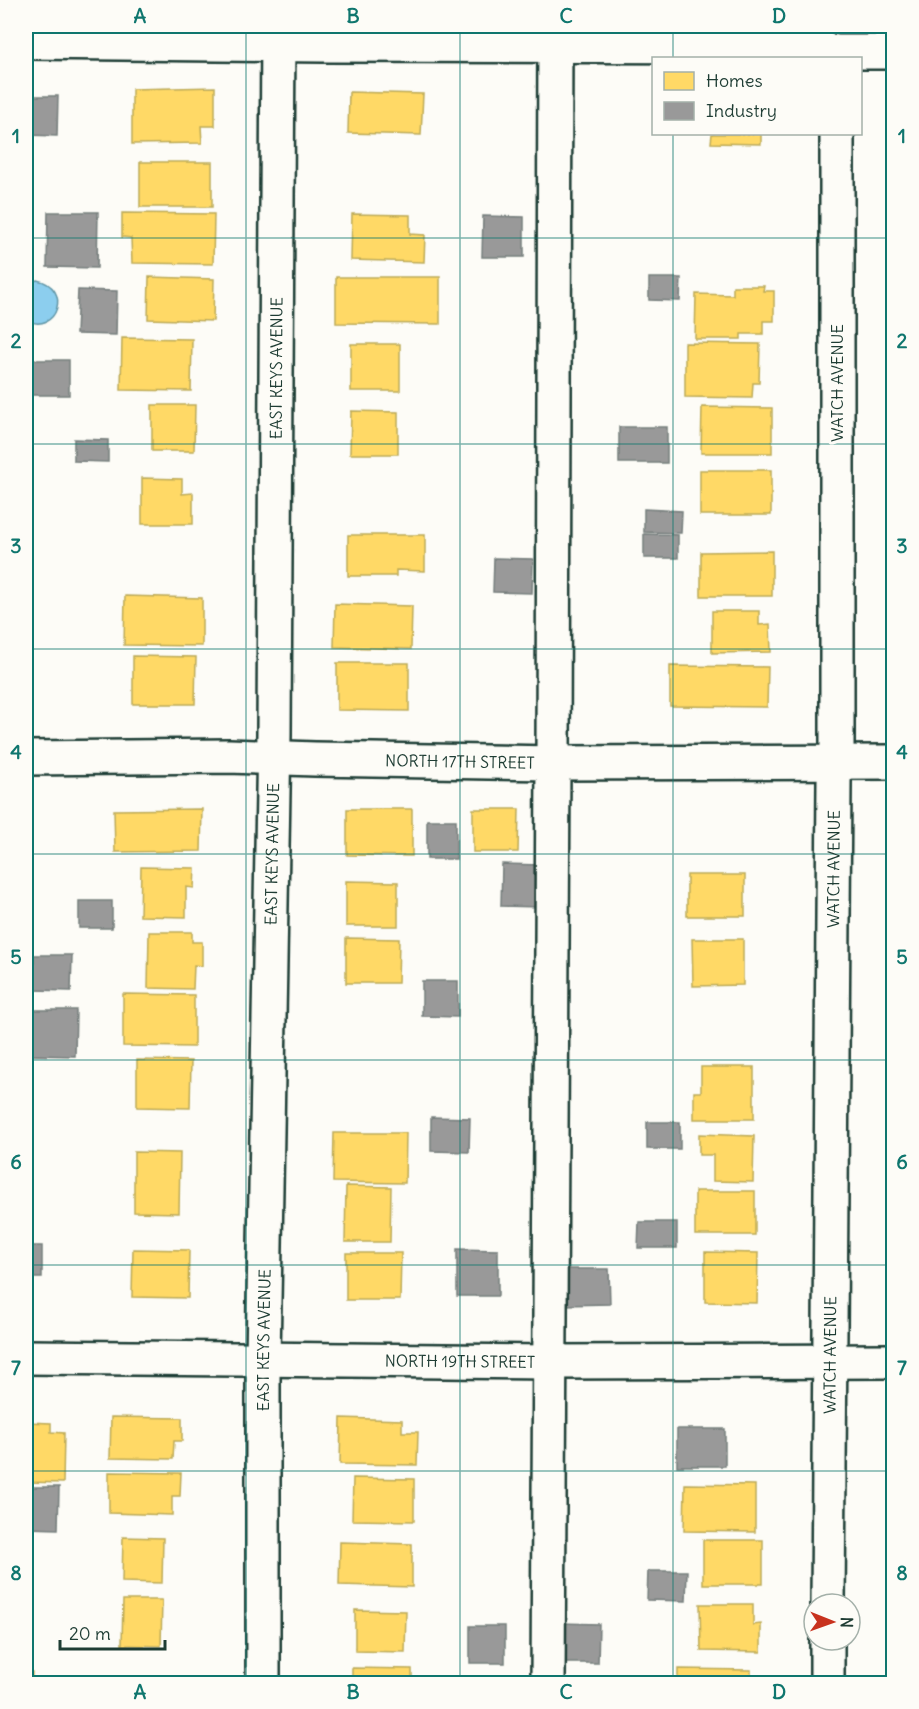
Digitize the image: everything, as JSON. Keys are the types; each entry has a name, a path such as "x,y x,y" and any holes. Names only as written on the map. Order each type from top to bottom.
{"street":[{"path":"26,42 278,35 555,36 837,46 894,52"},
{"name":"EAST KEYS AVENUE","path":"263,1683 263,1358 274,758 278,35"},
{"path":"548,1683 555,36"},
{"name":"WATCH AVENUE","path":"828,1592 828,1406 837,746 837,135"},
{"name":"NORTH 17TH STREET","path":"26,758 229,756 553,763 835,764 894,762"},
{"name":"NORTH 19TH STREET","path":"26,1357 549,1362 894,1361"},
{"path":"827,1652 827,1683"}],"water":[{"path":"37,280 48,284 55,291 58,300 53,316 37,323 26,320 26,284"}],"building: Homes":[{"path":"215,87 215,126 201,126 202,143 132,144 132,89"},
{"path":"349,92 423,94 421,135 348,133"},
{"path":"712,135 761,135 761,144 711,143"},
{"path":"140,162 212,162 212,207 140,207"},
{"path":"122,213 214,214 213,264 132,263 131,238 122,237"},
{"path":"352,214 410,215 410,234 425,235 424,262 351,260"},
{"path":"149,277 214,279 213,321 148,319"},
{"path":"336,277 440,277 440,324 336,323"},
{"path":"733,286 764,286 763,291 774,291 774,321 763,321 763,334 741,334 741,339 695,339 696,294 733,295"},
{"path":"122,338 192,339 191,391 121,390"},
{"path":"685,343 760,344 759,383 753,383 752,398 685,397"},
{"path":"351,344 400,344 400,391 351,391"},
{"path":"152,405 195,405 194,451 152,451"},
{"path":"702,407 772,408 772,453 701,453"},
{"path":"351,411 398,412 398,454 350,454"},
{"path":"700,470 771,470 771,515 700,515"},
{"path":"142,478 182,479 182,494 193,493 193,524 142,524"},
{"path":"348,535 425,535 425,571 396,570 396,576 348,576"},
{"path":"772,551 772,596 701,596 701,552"},
{"path":"125,596 202,598 202,646 124,645"},
{"path":"335,604 412,606 411,649 334,647"},
{"path":"712,611 759,611 759,625 770,624 771,652 712,653"},
{"path":"133,656 196,657 195,704 133,704"},
{"path":"337,663 409,663 409,711 337,710"},
{"path":"670,666 768,667 767,707 670,706"},
{"path":"202,809 201,851 115,852 114,810"},
{"path":"347,809 412,809 412,856 347,855"},
{"path":"473,809 519,809 518,852 473,852"},
{"path":"141,867 195,868 194,888 186,887 186,917 140,916"},
{"path":"687,875 745,875 745,916 687,916"},
{"path":"346,881 398,882 398,926 346,926"},
{"path":"149,932 192,932 192,942 202,942 202,966 194,965 193,989 148,988"},
{"path":"346,938 399,939 398,983 346,983"},
{"path":"692,939 743,939 743,985 693,986"},
{"path":"123,994 194,995 194,1047 123,1046"},
{"path":"137,1060 191,1061 190,1108 137,1107"},
{"path":"701,1067 754,1067 754,1119 694,1119 694,1092 701,1092"},
{"path":"334,1133 406,1133 405,1183 333,1182"},
{"path":"699,1134 754,1136 753,1182 713,1181 713,1155 699,1155"},
{"path":"134,1152 180,1153 179,1213 134,1212"},
{"path":"346,1186 391,1187 390,1242 345,1242"},
{"path":"695,1191 755,1191 755,1235 695,1235"},
{"path":"133,1249 189,1250 188,1298 132,1297"},
{"path":"705,1252 758,1253 757,1303 705,1302"},
{"path":"346,1253 401,1253 400,1300 346,1300"},
{"path":"111,1417 182,1418 182,1441 174,1441 173,1459 110,1458"},
{"path":"341,1418 402,1420 402,1432 418,1432 417,1465 340,1464"},
{"path":"26,1422 51,1423 51,1432 64,1433 63,1483 26,1482"},
{"path":"109,1472 181,1473 180,1496 172,1496 172,1515 109,1513"},
{"path":"353,1478 414,1479 414,1521 352,1520"},
{"path":"685,1484 755,1485 755,1532 684,1531"},
{"path":"123,1537 163,1538 162,1583 122,1582"},
{"path":"703,1540 763,1540 763,1584 703,1584"},
{"path":"340,1542 412,1544 412,1587 339,1585"},
{"path":"123,1600 162,1600 161,1646 122,1645"},
{"path":"700,1604 753,1604 753,1625 761,1624 761,1652 701,1651"},
{"path":"355,1610 406,1611 405,1652 355,1651"},
{"path":"352,1668 412,1669 412,1684 352,1684"},
{"path":"678,1669 751,1670 751,1684 678,1684"},
{"path":"26,1672 32,1672 32,1684 26,1684"}],"building: Industry":[{"path":"26,96 58,96 57,136 26,135"},
{"path":"48,212 98,212 97,268 47,267"},
{"path":"483,216 524,217 524,257 482,257"},
{"path":"649,278 681,278 680,301 649,300"},
{"path":"78,290 117,291 116,335 76,334"},
{"path":"29,360 69,360 69,395 29,395"},
{"path":"619,427 667,427 667,463 619,463"},
{"path":"74,439 108,440 108,462 74,461"},
{"path":"644,509 682,511 681,533 644,532"},
{"path":"644,534 678,535 678,558 644,558"},
{"path":"494,558 533,559 532,593 493,592"},
{"path":"427,820 456,820 456,859 427,859"},
{"path":"502,864 541,865 540,907 501,906"},
{"path":"79,901 112,901 112,928 79,928"},
{"path":"34,955 72,955 71,991 34,990"},
{"path":"422,981 458,981 458,1017 422,1016"},
{"path":"29,1010 76,1010 75,1056 28,1055"},
{"path":"431,1117 470,1118 469,1152 431,1151"},
{"path":"647,1122 680,1122 680,1149 647,1149"},
{"path":"639,1222 677,1222 677,1248 638,1248"},
{"path":"26,1246 42,1246 42,1278 26,1278"},
{"path":"457,1249 498,1250 498,1296 457,1296"},
{"path":"563,1269 609,1269 610,1304 563,1305"},
{"path":"677,1429 725,1429 725,1466 677,1466"},
{"path":"26,1487 59,1487 58,1529 26,1528"},
{"path":"648,1571 687,1571 686,1601 647,1600"},
{"path":"559,1623 599,1624 598,1663 559,1663"},
{"path":"470,1626 505,1626 505,1663 470,1663"}]}
